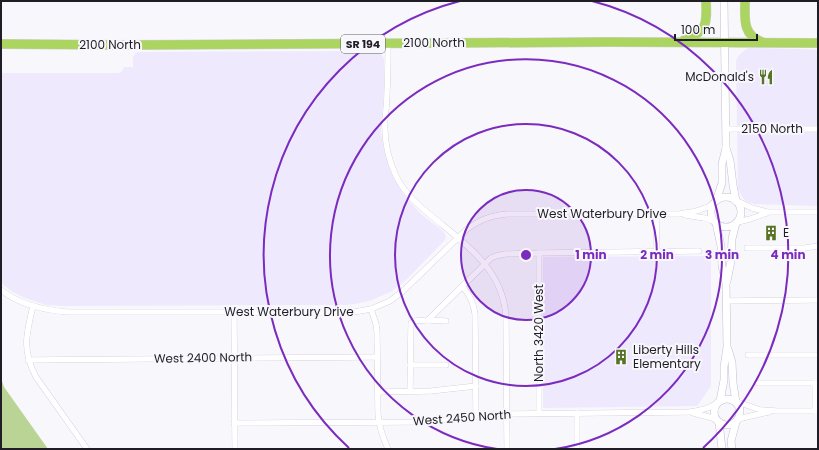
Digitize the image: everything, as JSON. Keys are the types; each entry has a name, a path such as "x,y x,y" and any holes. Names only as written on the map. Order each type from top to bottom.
{"highway":[{"path":"675,42 690,38 700,32 704,26 706,18 706,1"},
{"path":"745,1 746,27 754,38 764,43"},
{"name":"2100 North","path":"1,44 818,43"}],"street":[{"path":"724,1 726,148 722,164 722,183 711,213 715,222 721,246 722,266 726,283"},
{"path":"388,44 388,86 385,129 387,145 393,168 403,189 415,202 458,238 484,263 497,281 501,291 506,309 507,449"},
{"name":"2150 North","path":"726,129 818,129"},
{"path":"722,449 718,421 715,416 714,409 719,402 724,380 727,347 726,283 731,261 732,239 741,214 741,209 736,201 730,160 726,148"},
{"path":"715,203 724,197 729,197 752,208 767,212 818,212"},
{"name":"West Waterbury Drive","path":"679,214 707,208 715,203"},
{"path":"715,222 721,227 730,227 767,212"},
{"name":"West Waterbury Drive","path":"1,290 16,300 33,306 53,311 67,312 354,312 371,309 390,301 404,292 467,229 478,221 491,216 506,214 679,214 704,218 715,222"},
{"path":"656,214 657,252"},
{"path":"747,248 805,248 818,246"},
{"path":"428,320 484,263 490,258 496,256 505,254 539,253 699,251"},
{"name":"North 3420 West","path":"539,253 539,413"},
{"path":"462,286 470,297 475,314 476,416"},
{"path":"726,301 818,300"},
{"path":"33,306 26,336 28,360 36,377 87,449"},
{"path":"371,309 377,332 379,422 388,449"},
{"path":"234,312 235,449"},
{"path":"410,392 410,325 416,320 446,321"},
{"path":"727,347 732,362 733,383 737,402 741,412 731,441 732,449"},
{"path":"748,355 818,355"},
{"name":"West 2400 North","path":"28,360 377,357"},
{"path":"410,365 446,365"},
{"path":"719,402 727,398 761,410 816,411 816,382 758,383"},
{"path":"378,392 443,390 476,386"},
{"name":"West 2450 North","path":"234,423 430,421 507,413 689,412 712,407 719,402"},
{"path":"718,421 729,425 737,420 754,415 777,411"},
{"name":"West 2450 North","path":"689,412 709,416 718,421"},
{"path":"577,413 577,449"}],"shaded area":[{"path":"749,48 818,50 818,206 754,204 746,201 738,189 736,62 737,58 742,52"},
{"path":"375,51 381,54 384,59 384,91 381,133 390,170 400,189 409,201 421,214 443,231 446,236 445,240 406,280 392,291 372,300 346,305 61,306 46,305 25,298 13,292 1,283 1,73 119,73 124,67 133,67 133,57 138,52"},
{"path":"711,256 711,386 697,406 543,408 543,257"}],"green space":[{"path":"1,378 4,387 48,449 1,449"}],"place":[{"name":"McDonald's","path":"766,77"},
{"name":"E","path":"771,233"},
{"name":"Liberty Hills Elementary","path":"621,357"}]}
